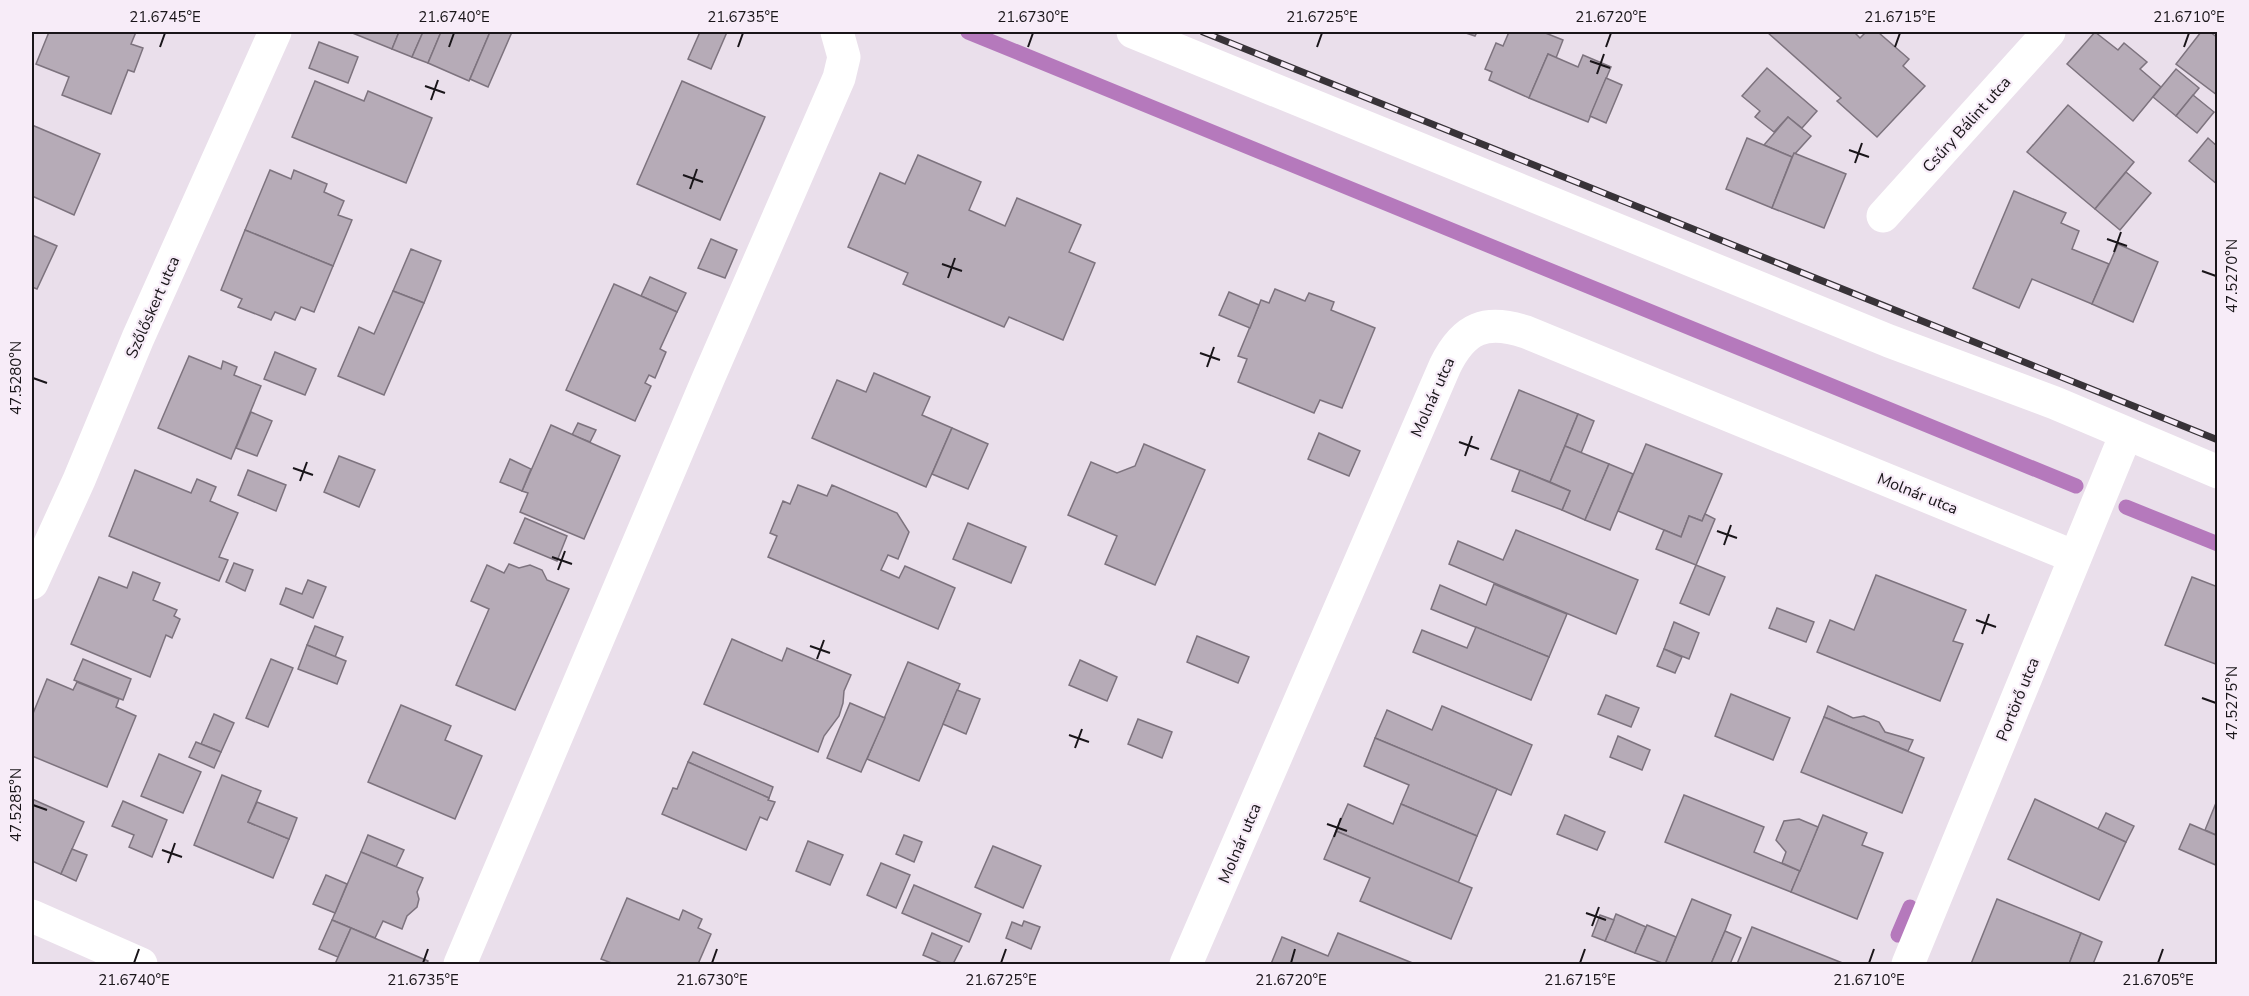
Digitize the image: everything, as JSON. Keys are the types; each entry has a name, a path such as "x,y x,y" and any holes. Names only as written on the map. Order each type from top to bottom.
{"street":[{"name":"Szőlőskert utca","path":"32,583 79,480 138,338 275,32"},
{"path":"460,964 708,379 839,78 844,57 837,32"},
{"path":"1133,32 1889,341 2055,403 2217,471"},
{"name":"Csűry Bálint utca","path":"1883,216 2049,32"},
{"name":"Molnár utca","path":"1186,964 1445,366 1459,342 1480,328 1495,325 1526,332 2075,557"},
{"name":"Portörő utca","path":"1908,964 2126,434"},
{"path":"32,916 141,964"}],"building":[{"path":"49,32 136,32 131,44 143,48 134,72 128,70 111,114 62,95 69,77 36,64"},
{"path":"350,32 399,32 392,49"},
{"path":"399,32 423,32 412,57 392,49"},
{"path":"423,32 441,32 428,63 412,57"},
{"path":"441,32 490,32 469,81 428,63"},
{"path":"490,32 512,32 488,87 470,79"},
{"path":"700,32 727,32 711,69 688,59"},
{"path":"1463,32 1477,32 1475,36"},
{"path":"1509,32 1543,32 1563,40 1556,58 1548,54 1529,98 1489,80 1492,72 1485,69 1496,43 1503,46"},
{"path":"1767,32 1854,32 1860,38 1865,33 1879,33 1909,59 1903,66 1925,86 1877,137 1837,101 1841,98"},
{"path":"2095,32 2118,50 2124,43 2147,62 2140,69 2161,87 2133,121 2067,64"},
{"path":"2201,32 2210,32 2218,38 2217,95 2176,64"},
{"path":"319,42 358,57 348,83 309,68"},
{"path":"1548,54 1578,67 1583,55 1611,67 1588,122 1529,98"},
{"path":"1767,68 1817,111 1802,128 1788,117 1774,132 1755,117 1760,111 1742,96"},
{"path":"2176,69 2199,88 2176,116 2153,97"},
{"path":"1606,78 1622,85 1606,123 1590,116"},
{"path":"315,81 364,101 368,91 432,118 406,183 292,137"},
{"path":"682,81 765,117 720,220 637,184"},
{"path":"2193,95 2214,112 2197,133 2176,116"},
{"path":"2068,105 2134,162 2095,209 2027,152"},
{"path":"1788,117 1811,136 1792,157 1764,145"},
{"path":"32,125 100,154 74,215 32,196"},
{"path":"1747,138 1792,157 1772,208 1726,189"},
{"path":"2208,138 2218,147 2218,185 2189,161"},
{"path":"1794,153 1846,174 1824,228 1772,208"},
{"path":"918,155 981,182 969,210 1005,226 1017,198 1081,225 1069,252 1095,263 1063,340 1009,317 1004,327 903,284 908,273 848,247 880,173 905,184"},
{"path":"270,170 291,179 294,170 327,184 324,192 344,201 338,215 352,220 333,266 245,230"},
{"path":"2126,172 2151,193 2120,230 2095,209"},
{"path":"2014,191 2066,213 2061,223 2079,231 2072,249 2109,264 2092,304 2032,279 2019,308 1973,288"},
{"path":"245,230 333,266 314,312 301,307 295,320 275,312 271,320 238,307 242,299 221,290"},
{"path":"32,235 57,246 37,289 32,287"},
{"path":"711,239 737,250 725,278 698,268"},
{"path":"2118,244 2158,262 2133,322 2092,304"},
{"path":"411,249 441,261 424,303 393,291"},
{"path":"650,277 686,293 677,312 641,296"},
{"path":"614,284 677,312 660,349 666,352 655,378 649,375 645,383 651,386 635,421 566,390"},
{"path":"1275,289 1305,301 1309,293 1334,302 1331,310 1375,328 1342,408 1320,400 1314,413 1238,382 1247,359 1238,356 1261,300 1269,303"},
{"path":"393,291 424,303 384,395 338,376 359,327 374,334"},
{"path":"1229,292 1259,305 1250,328 1219,315"},
{"path":"275,352 316,369 305,395 264,379"},
{"path":"189,356 221,369 223,361 237,367 234,375 261,386 231,459 158,428"},
{"path":"874,373 930,397 922,415 952,428 926,487 812,438 837,380 866,392"},
{"path":"1519,390 1578,414 1550,482 1491,459"},
{"path":"251,412 272,421 257,456 236,448"},
{"path":"1578,414 1594,421 1581,453 1565,446"},
{"path":"578,423 596,430 590,442 572,435"},
{"path":"551,425 620,456 584,539 520,512 528,493 522,491"},
{"path":"952,428 988,444 968,489 932,474"},
{"path":"1319,433 1360,451 1349,476 1308,459"},
{"path":"1144,444 1205,470 1155,585 1105,564 1117,536 1068,515 1091,462 1117,473 1135,466"},
{"path":"1646,444 1722,474 1702,521 1689,516 1681,537 1618,511"},
{"path":"1565,446 1609,464 1585,520 1562,510 1570,491 1550,482"},
{"path":"339,456 375,470 359,507 324,492"},
{"path":"510,459 531,469 522,491 500,482"},
{"path":"1609,464 1633,474 1610,530 1585,520"},
{"path":"135,470 191,493 197,479 216,487 210,501 238,513 219,557 228,560 219,581 109,536"},
{"path":"248,470 286,485 276,511 238,495"},
{"path":"1520,470 1570,491 1562,510 1512,491"},
{"path":"798,485 827,496 832,485 897,513 909,532 898,559 888,555 881,570 899,578 905,566 955,588 938,629 768,557 777,536 770,533 783,501 790,504"},
{"path":"1705,514 1715,519 1696,565 1656,549 1664,530 1681,537 1689,516 1702,521"},
{"path":"525,518 567,536 557,561 514,543"},
{"path":"968,523 1026,547 1011,583 953,559"},
{"path":"1516,530 1638,580 1616,634 1449,564 1458,541 1503,560"},
{"path":"234,563 253,570 245,591 226,582"},
{"path":"509,564 519,568 530,565 542,570 547,580 569,589 515,710 456,685 489,609 471,601 487,565 504,573"},
{"path":"1696,565 1725,577 1709,615 1680,603"},
{"path":"133,572 160,583 153,600 177,610 174,616 180,619 172,638 166,635 150,677 71,644 99,577 127,588"},
{"path":"1876,575 1966,610 1953,641 1963,644 1940,701 1817,652 1830,620 1854,630"},
{"path":"2192,577 2218,587 2218,665 2165,645"},
{"path":"308,580 326,587 313,618 280,604 286,588 302,594"},
{"path":"1494,584 1567,614 1549,657 1431,609 1440,585 1486,605"},
{"path":"1777,608 1814,622 1806,642 1769,628"},
{"path":"1674,622 1699,633 1689,659 1664,649"},
{"path":"315,626 343,637 335,657 307,645"},
{"path":"1476,627 1549,657 1531,700 1413,652 1422,630 1467,648"},
{"path":"1197,636 1249,657 1238,683 1187,662"},
{"path":"732,639 782,661 787,648 851,675 844,691 839,716 824,736 818,752 704,704"},
{"path":"307,645 346,661 337,684 298,669"},
{"path":"1664,649 1682,657 1675,673 1657,666"},
{"path":"83,659 131,679 123,700 74,680"},
{"path":"271,659 293,668 268,727 246,718"},
{"path":"1080,660 1117,677 1107,701 1069,685"},
{"path":"908,662 960,684 919,781 867,759"},
{"path":"47,679 73,690 77,682 119,699 116,707 136,716 107,787 32,756 32,716"},
{"path":"957,690 980,699 966,734 943,724"},
{"path":"1731,694 1790,718 1773,760 1715,736"},
{"path":"1606,695 1639,708 1631,727 1598,714"},
{"path":"850,703 885,718 861,772 827,758"},
{"path":"401,705 451,726 445,740 482,756 455,819 368,782"},
{"path":"1442,706 1532,745 1511,795 1375,738 1387,710 1432,730"},
{"path":"1828,706 1853,718 1864,716 1879,722 1885,732 1913,740 1908,751 1824,717"},
{"path":"214,714 234,723 221,752 201,744"},
{"path":"1824,717 1924,758 1902,813 1801,772"},
{"path":"1138,719 1172,732 1162,758 1128,744"},
{"path":"1618,736 1650,750 1642,770 1610,757"},
{"path":"1375,738 1497,789 1477,836 1401,804 1409,785 1364,766"},
{"path":"196,742 221,752 214,768 189,757"},
{"path":"693,752 773,787 769,798 688,762"},
{"path":"159,754 201,772 183,813 141,796"},
{"path":"688,762 775,802 767,820 760,817 746,850 662,814 673,788 677,789"},
{"path":"222,775 261,791 248,822 289,839 273,878 194,845"},
{"path":"1684,795 1764,827 1754,852 1800,871 1791,892 1665,842"},
{"path":"2218,798 2218,836 2205,830"},
{"path":"32,799 84,822 61,874 32,861"},
{"path":"2035,799 2126,842 2099,900 2008,859"},
{"path":"123,801 167,820 152,857 129,847 134,835 112,826"},
{"path":"257,802 297,818 289,839 248,822"},
{"path":"1348,804 1393,824 1401,804 1477,836 1458,883 1336,831"},
{"path":"2106,813 2134,826 2126,842 2098,829"},
{"path":"1565,815 1605,832 1597,850 1557,834"},
{"path":"1823,815 1867,833 1862,845 1883,853 1857,919 1791,892"},
{"path":"1799,819 1818,827 1800,871 1782,863 1786,852 1776,840 1784,821"},
{"path":"2190,824 2218,836 2218,866 2179,849"},
{"path":"1336,831 1472,888 1451,939 1360,901 1370,878 1324,859"},
{"path":"368,835 404,850 396,867 361,852"},
{"path":"904,835 922,842 914,862 896,854"},
{"path":"808,841 843,855 830,885 796,871"},
{"path":"993,846 1041,866 1023,908 975,887"},
{"path":"72,849 87,855 76,881 61,874"},
{"path":"361,852 423,878 417,892 419,899 417,907 407,916 402,929 383,921 375,938 332,920"},
{"path":"881,863 910,875 896,908 867,895"},
{"path":"326,875 347,884 335,913 313,904"},
{"path":"914,885 981,914 969,942 902,913"},
{"path":"627,898 679,920 683,910 702,919 698,928 711,934 698,964 614,964 601,959"},
{"path":"1692,899 1731,915 1725,931 1711,964 1665,964"},
{"path":"1997,899 2081,933 2069,964 1971,964"},
{"path":"1616,914 1646,927 1635,953 1605,941"},
{"path":"1600,915 1614,920 1605,941 1592,936"},
{"path":"332,920 351,928 338,957 319,949"},
{"path":"1024,921 1040,927 1031,949 1006,938 1012,922 1022,926"},
{"path":"1647,925 1676,937 1665,964 1635,953"},
{"path":"1752,927 1845,964 1737,964"},
{"path":"351,928 428,961 427,964 335,964"},
{"path":"1725,931 1741,938 1730,964 1711,964"},
{"path":"932,933 962,946 953,964 944,964 923,955"},
{"path":"1338,933 1415,964 1271,964 1282,937 1328,956"},
{"path":"2081,933 2102,942 2093,964 2069,964"}],"waterway":[{"path":"968,32 2076,486"},
{"path":"2126,507 2218,544"},
{"path":"1898,935 1910,907"}],"railway":[{"path":"1203,32 2218,440"}]}
